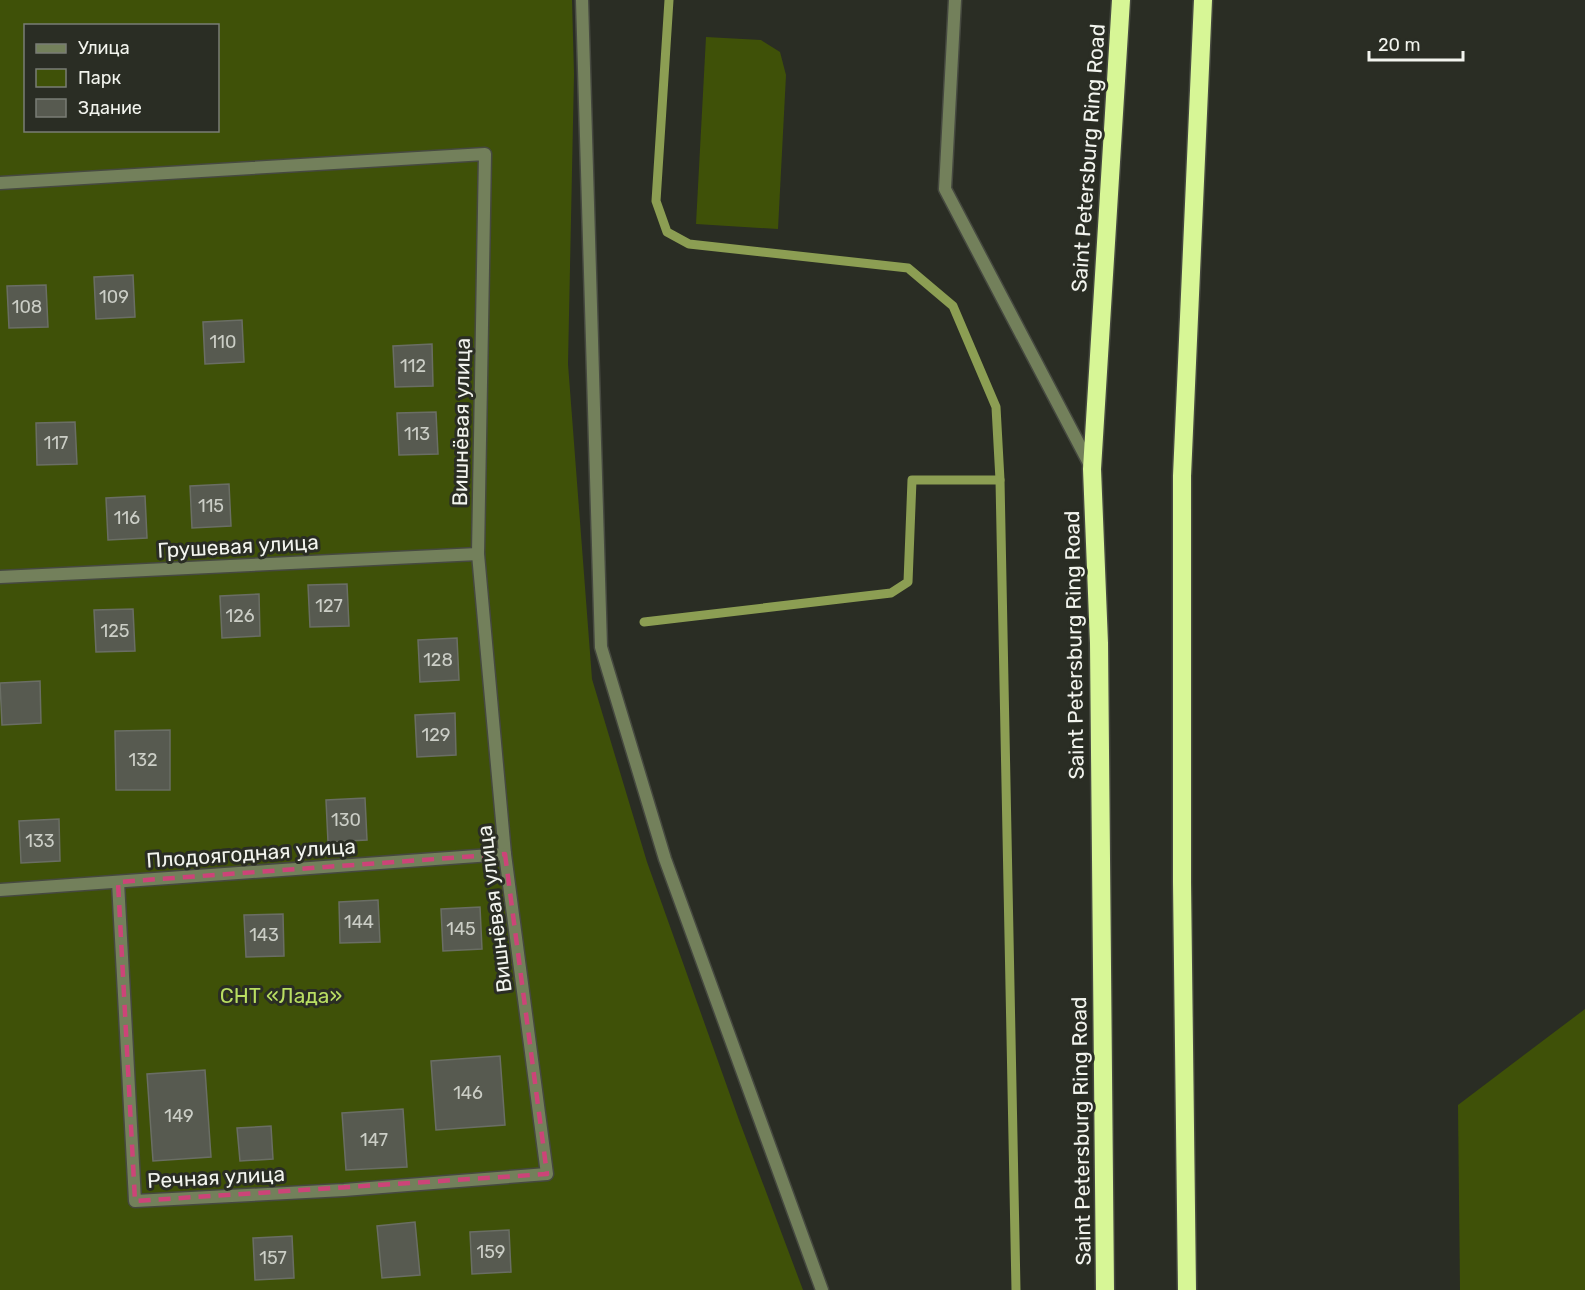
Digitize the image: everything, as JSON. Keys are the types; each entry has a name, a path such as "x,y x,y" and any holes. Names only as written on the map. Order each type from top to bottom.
{"highway":[{"name":"Saint Petersburg Ring Road","path":"1105,1290 1099,643 1092,469 1121,0"},
{"path":"1187,1290 1182,882 1182,476 1203,0"}],"street":[{"path":"582,0 601,646 665,860 822,1290"},
{"path":"955,0 945,189 1092,469"},
{"name":"Вишнёвая улица","path":"0,183 485,154 478,554 505,854 547,1174"},
{"name":"Грушевая улица","path":"0,577 478,554"},
{"name":"Плодоягодная улица","path":"0,890 505,854"},
{"name":"Речная улица","path":"118,882 135,1201 344,1190 547,1174"}],"highlighted area":[{"path":"505,854 547,1174 135,1201 118,882"}],"green space":[{"name":"СНТ «Лада»","path":"0,0 572,0 574,74 568,364 592,679 647,862 739,1120 803,1290 0,1290"},
{"path":"706,37 761,40 780,52 786,75 778,229 696,224"},
{"path":"1585,1009 1585,1290 1460,1290 1458,1105"}],"building":[{"path":"133,275 135,317 96,319 94,277"},
{"path":"46,285 48,327 9,328 7,286"},
{"path":"242,320 244,362 205,364 203,322"},
{"path":"432,344 433,386 395,387 393,346"},
{"path":"436,412 438,454 399,455 397,413"},
{"path":"75,422 77,464 37,465 36,423"},
{"path":"229,484 231,526 192,528 190,486"},
{"path":"145,496 147,538 108,540 106,498"},
{"path":"347,584 349,626 310,627 308,585"},
{"path":"259,594 260,636 222,638 220,596"},
{"path":"133,609 135,651 96,652 94,610"},
{"path":"457,638 459,680 420,682 418,640"},
{"path":"40,681 41,723 2,725 0,683"},
{"path":"455,713 456,755 417,757 415,715"},
{"path":"170,730 170,790 116,790 115,731"},
{"path":"365,798 367,840 328,842 326,800"},
{"path":"59,819 60,861 21,863 19,821"},
{"path":"378,900 380,942 340,943 339,902"},
{"path":"480,907 482,949 443,951 441,909"},
{"path":"283,914 284,956 246,957 244,915"},
{"path":"500,1056 505,1125 436,1130 431,1061"},
{"path":"205,1070 211,1157 153,1161 147,1074"},
{"path":"403,1109 407,1167 346,1170 342,1113"},
{"path":"271,1126 273,1159 240,1161 237,1128"},
{"path":"415,1222 420,1275 382,1278 377,1226"},
{"path":"509,1230 511,1272 472,1274 470,1232"},
{"path":"292,1236 294,1278 255,1280 253,1238"}],"waterway":[{"path":"669,0 656,201 667,232 689,244 908,268 953,306 996,407 1000,480 1016,1290"},
{"path":"644,622 891,593 908,582 912,480 1000,480"}]}
